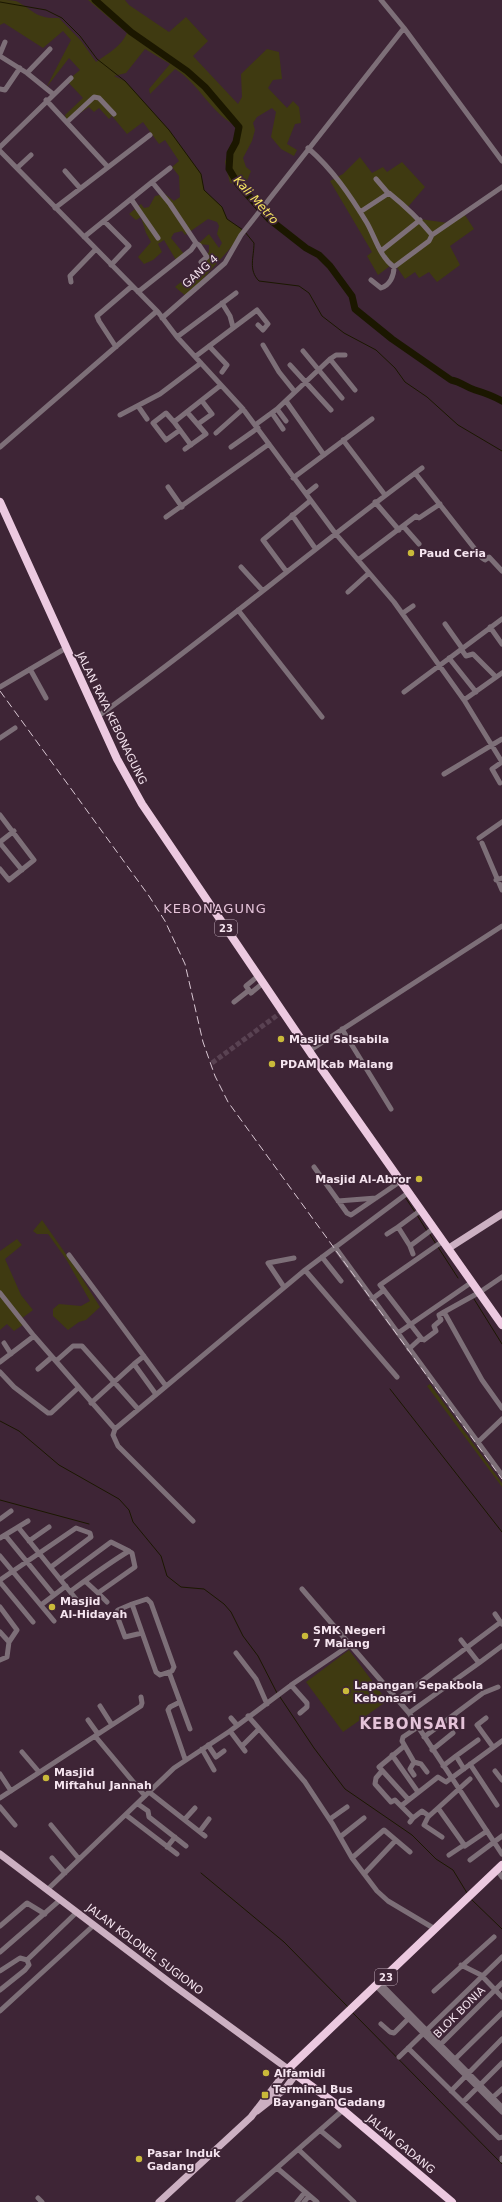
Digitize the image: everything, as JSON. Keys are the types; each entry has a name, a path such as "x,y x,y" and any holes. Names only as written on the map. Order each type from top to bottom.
{"highway":[{"name":"JALAN RAYA KEBONAGUNG","path":"0,502 97,717 117,759 142,804 309,1051 409,1192 419,1211 432,1229 439,1244 449,1248 467,1285 474,1295 502,1325"},
{"name":"23","path":"288,2068 499,1868"},
{"name":"23","path":"296,2074 304,2054"},
{"name":"JALAN GADANG","path":"288,2068 343,2110 452,2202"}],"main road":[{"path":"449,1248 502,1214"},
{"name":"JALAN KOLONEL SUGIONO","path":"0,1854 277,2061"},
{"name":"JALAN GADANG","path":"277,2061 288,2068"},
{"path":"255,2113 288,2068"},
{"path":"159,2202 255,2113 266,2106 285,2089 296,2074"}],"street":[{"path":"381,0 404,28 502,161"},
{"name":"GANG 4","path":"0,447 116,347 225,263 243,232 404,28"},
{"path":"5,42 0,55 27,73 53,94"},
{"path":"27,73 50,49"},
{"path":"0,89 5,90 20,68"},
{"path":"0,147 46,100 71,78"},
{"path":"68,122 94,97 99,98 114,114"},
{"path":"46,100 68,122 107,166"},
{"path":"55,208 107,166 150,135"},
{"path":"308,148 335,176 360,212 381,251 394,267"},
{"path":"0,151 159,314 243,409 310,501 335,533 403,613 440,665 464,700 502,762 492,769 500,783"},
{"path":"17,168 31,155"},
{"path":"84,237 170,168"},
{"path":"65,171 80,188"},
{"path":"376,179 388,193 420,220 432,235"},
{"path":"152,182 170,204 207,257 201,262"},
{"path":"371,280 381,288 384,287 392,277 394,267 428,241 432,235 502,187"},
{"path":"360,212 388,193"},
{"path":"131,199 158,238"},
{"path":"381,251 420,220"},
{"path":"104,221 129,246 111,265"},
{"path":"138,292 191,250 196,243"},
{"path":"71,282 70,276 96,249"},
{"path":"116,347 97,316 132,286"},
{"path":"177,336 236,293"},
{"path":"222,303 230,316 233,327"},
{"path":"196,356 257,310 268,324 263,330 258,325"},
{"path":"263,345 279,372 295,392"},
{"path":"209,346 227,365 222,372"},
{"path":"303,351 342,398"},
{"path":"231,447 257,427 336,354 345,355"},
{"path":"330,359 355,390"},
{"path":"120,415 173,385 201,363"},
{"path":"290,365 331,410"},
{"path":"174,422 221,385"},
{"path":"198,424 212,414 202,401"},
{"path":"286,401 324,455"},
{"path":"138,406 147,419"},
{"path":"216,433 243,409"},
{"path":"277,409 286,421"},
{"path":"185,449 206,435 187,412"},
{"path":"180,430 166,440 153,424 166,413 174,422 180,430 191,445"},
{"path":"272,413 283,429"},
{"path":"293,478 372,419"},
{"path":"343,440 385,495"},
{"path":"166,517 269,444"},
{"path":"97,717 238,610 375,502 422,468"},
{"path":"415,473 482,558 484,560 489,557 502,571"},
{"path":"306,494 316,486"},
{"path":"168,487 182,507"},
{"path":"286,571 263,540 310,501"},
{"path":"375,502 419,544"},
{"path":"358,560 402,529 416,516 419,518 440,504"},
{"path":"292,515 315,548"},
{"path":"241,567 262,590"},
{"path":"348,592 369,573"},
{"path":"403,613 413,606"},
{"path":"238,610 322,717"},
{"path":"404,692 502,618"},
{"path":"445,624 466,656 473,654 496,677"},
{"path":"490,627 502,644"},
{"path":"0,687 66,648"},
{"path":"449,658 476,692"},
{"path":"30,669 46,698"},
{"path":"464,700 502,673"},
{"path":"0,738 15,728"},
{"path":"444,774 502,739"},
{"path":"0,815 14,831 34,860 9,880 0,870"},
{"path":"480,836 502,822"},
{"path":"14,831 0,843 22,870"},
{"path":"482,843 496,880 502,890"},
{"path":"496,880 502,878"},
{"path":"309,1051 502,926"},
{"path":"248,991 246,986 258,976"},
{"path":"234,1002 248,991 251,992 263,983"},
{"path":"342,1029 391,1109"},
{"path":"314,1167 347,1213 351,1215 401,1181"},
{"path":"193,1521 118,1446 113,1435 115,1429 138,1410 155,1393 166,1386 305,1270 409,1192"},
{"path":"338,1201 377,1198"},
{"path":"387,1234 419,1211"},
{"path":"398,1227 410,1246 413,1254"},
{"path":"410,1246 432,1229"},
{"path":"439,1244 380,1286 410,1325 424,1340 436,1331 434,1326 441,1320 439,1315 502,1277"},
{"path":"335,1247 502,1476"},
{"path":"69,1255 166,1386"},
{"path":"322,1257 341,1281"},
{"path":"284,1287 268,1263 294,1258"},
{"path":"305,1270 397,1377"},
{"path":"398,1334 467,1285"},
{"path":"372,1299 384,1290"},
{"path":"0,1293 34,1336 115,1429"},
{"path":"444,1312 482,1380 502,1408"},
{"path":"1,1360 34,1336"},
{"path":"409,1349 421,1338"},
{"path":"4,1343 11,1354"},
{"path":"56,1361 74,1346 80,1345 138,1410"},
{"path":"91,1403 144,1356"},
{"path":"38,1369 52,1357"},
{"path":"134,1364 155,1393"},
{"path":"0,1372 14,1386 48,1414 51,1414 78,1388"},
{"path":"478,1442 502,1419"},
{"path":"0,1519 11,1511"},
{"path":"28,1521 2,1537 54,1595"},
{"path":"29,1541 49,1527"},
{"path":"18,1528 76,1599"},
{"path":"33,1622 0,1581 12,1571 76,1528 90,1533 90,1537 50,1567"},
{"path":"61,1579 111,1542 132,1553 136,1567 98,1593"},
{"path":"71,1591 129,1551"},
{"path":"0,1556 54,1620"},
{"path":"85,1581 107,1602"},
{"path":"41,1605 66,1586"},
{"path":"302,1589 409,1713 502,1854"},
{"path":"132,1604 157,1674 169,1672 174,1667 150,1601 147,1599 132,1604 118,1610 116,1613 125,1637 142,1633"},
{"path":"0,1606 16,1626 16,1633 9,1642 7,1656 0,1660"},
{"path":"398,1699 466,1647 501,1623 495,1614"},
{"path":"0,1632 9,1642"},
{"path":"461,1640 479,1663"},
{"path":"47,1890 147,1794 188,1758 230,1731 291,1685 350,1645"},
{"path":"409,1713 502,1646"},
{"path":"236,1653 256,1679 267,1704"},
{"path":"169,1672 190,1729"},
{"path":"291,1685 308,1705 300,1713"},
{"path":"424,1737 483,1693 498,1687"},
{"path":"0,1798 141,1706 141,1696"},
{"path":"180,1702 170,1707 168,1710 182,1748 188,1758"},
{"path":"100,1706 112,1725"},
{"path":"248,1716 258,1730 296,1771 330,1819 352,1858 364,1874 388,1901 435,1929"},
{"path":"231,1718 237,1725"},
{"path":"486,1718 477,1725 493,1747"},
{"path":"88,1720 96,1735 147,1794 185,1819 205,1836"},
{"path":"418,1727 403,1737 404,1747 414,1762 421,1764 427,1772"},
{"path":"230,1731 244,1748 258,1730"},
{"path":"432,1750 454,1733"},
{"path":"443,1766 478,1740"},
{"path":"401,1806 408,1799 439,1777 445,1783 502,1741"},
{"path":"208,1745 216,1757 224,1751"},
{"path":"404,1747 379,1766 408,1799"},
{"path":"202,1749 214,1770"},
{"path":"22,1752 39,1772"},
{"path":"392,1755 418,1792"},
{"path":"456,1756 464,1769"},
{"path":"414,1762 410,1770 414,1775"},
{"path":"470,1764 497,1804"},
{"path":"382,1771 376,1778 375,1784 391,1803 395,1800 412,1820 422,1811 429,1816"},
{"path":"495,1771 502,1780"},
{"path":"0,1774 11,1791"},
{"path":"442,1837 425,1826 429,1816 470,1779"},
{"path":"138,1804 148,1811 150,1818 186,1846"},
{"path":"0,1807 15,1825"},
{"path":"330,1819 347,1807"},
{"path":"185,1819 194,1808"},
{"path":"438,1808 464,1846"},
{"path":"126,1815 177,1854"},
{"path":"340,1837 364,1818"},
{"path":"200,1831 210,1819"},
{"path":"51,1825 80,1859"},
{"path":"352,1858 382,1831 388,1832 410,1852"},
{"path":"449,1855 464,1846 467,1846 487,1832"},
{"path":"470,1860 502,1836"},
{"path":"167,1847 175,1837"},
{"path":"364,1874 396,1840"},
{"path":"52,1858 65,1873"},
{"path":"499,1868 502,1877"},
{"path":"0,1952 59,1899"},
{"path":"0,1926 28,1903 44,1914"},
{"path":"26,1960 77,1912"},
{"path":"0,2011 94,1925"},
{"path":"434,1991 461,1965 494,1937"},
{"path":"399,2057 481,1975 502,1957"},
{"path":"0,1971 20,1958 26,1960"},
{"path":"0,1990 28,1968 26,1960"},
{"path":"461,1965 481,1975 502,1997"},
{"name":"BLOK BONIA","path":"439,2046 502,1983"},
{"path":"378,1984 453,2061 502,2107"},
{"path":"453,2061 502,2013"},
{"path":"381,2024 390,2032 394,2033 410,2017"},
{"path":"452,2091 502,2039"},
{"path":"408,2048 500,2138"},
{"path":"463,2102 502,2063"},
{"path":"492,2099 502,2089"},
{"path":"492,2099 502,2112"},
{"path":"238,2202 321,2131 343,2110"},
{"path":"321,2131 339,2146"},
{"path":"299,2150 354,2202"},
{"path":"277,2168 317,2202"},
{"path":"297,2202 307,2194"},
{"path":"304,2202 307,2194"}],"shaded area":[{"path":"0,0 16,1 35,13 45,17 59,18 82,42 96,62 117,46 127,33 88,0 125,0 129,5 169,32 186,17 208,41 193,56 238,104 242,97 241,74 267,49 279,52 282,79 273,80 268,88 287,108 293,101 299,107 301,123 295,124 287,144 297,150 294,156 281,149 271,137 276,112 272,108 257,117 253,123 255,130 252,141 243,158 246,167 251,171 247,181 238,184 230,183 225,162 228,152 236,142 239,127 229,122 221,115 184,75 175,69 150,94 149,89 170,64 145,49 126,73 114,76 125,81 169,130 201,174 204,190 222,207 227,219 244,231 187,297 175,287 182,281 197,273 204,266 202,260 209,252 209,245 198,244 209,234 219,248 222,243 217,234 219,226 217,222 208,219 185,235 182,231 174,233 171,238 184,254 176,260 164,240 158,244 162,252 153,260 144,264 138,257 151,242 146,233 141,217 136,220 129,214 141,204 144,208 149,207 155,196 165,194 174,201 180,197 179,176 172,167 179,161 165,140 159,144 143,122 127,134 112,116 109,119 99,108 94,112 89,107 67,122 65,115 83,98 67,81 80,70 69,58 46,88 71,40 63,31 43,48 4,23 0,25"},
{"path":"360,157 372,173 383,167 387,172 402,162 425,187 407,208 420,219 448,223 463,212 474,229 450,246 460,265 437,282 429,272 419,278 415,272 405,279 394,263 378,275 367,256 372,252 330,181 343,174"},
{"path":"42,1220 75,1267 100,1307 86,1320 79,1322 68,1330 53,1316 53,1309 59,1304 81,1306 90,1301 66,1259 48,1234 37,1234 33,1231"},
{"path":"17,1239 22,1245 5,1259 21,1295 33,1310 21,1319 24,1324 14,1331 7,1324 0,1330 0,1251"},
{"path":"430,1384 502,1483 502,1487 427,1386"},
{"name":"Lapangan Sepakbola Kebonsari","path":"349,1650 387,1701 343,1732 306,1682"}],"waterway":[{"name":"Kali Metro","path":"95,0 131,32 187,71 205,87 239,127 236,142 230,153 229,169 238,184 269,219 306,248 319,255 330,266 352,296 355,309 392,339 451,380 502,401"},
{"path":"0,2 46,10 62,18 80,36 97,59 125,81 169,130 201,174 204,190 222,207 227,219 243,230"},
{"path":"245,232 254,243 252,263 254,272 259,281 299,286 309,293 322,316 344,333 376,350 395,368 405,382 427,397 458,425 502,451"},
{"path":"405,1197 415,1212"},
{"path":"417,1215 427,1231"},
{"path":"429,1233 436,1244"},
{"path":"438,1247 458,1278"},
{"path":"474,1299 502,1344"},
{"path":"390,1389 502,1532"},
{"path":"0,1421 19,1431 59,1465 119,1499 129,1510 133,1522 161,1556 167,1576 181,1587 204,1589 224,1604 231,1612 243,1636 258,1656 277,1693"},
{"path":"0,1500 89,1524"},
{"path":"280,1697 314,1748 345,1789 412,1835 436,1859 453,1870 467,1893"},
{"path":"201,1873 284,1942 348,2007"},
{"path":"471,1899 502,1929"},
{"path":"353,2013 502,2164"}],"tunnel":[{"path":"212,1063 283,1011"}],"railway":[{"path":"0,691 149,896 165,921 185,964 203,1042 215,1076 228,1102 502,1479"}],"place":[{"name":"Paud Ceria","path":"411,553"},
{"name":"Masjid Salsabila","path":"281,1039"},
{"name":"PDAM Kab Malang","path":"272,1064"},
{"name":"Masjid Al-Abror","path":"419,1179"},
{"name":"Masjid Al-Hidayah","path":"52,1607"},
{"name":"SMK Negeri 7 Malang","path":"305,1636"},
{"name":"Lapangan Sepakbola Kebonsari","path":"346,1691"},
{"name":"Masjid Miftahul Jannah","path":"46,1778"},
{"name":"Alfamidi","path":"266,2073"},
{"name":"Terminal Bus Bayangan Gadang","path":"265,2095"},
{"name":"Pasar Induk Gadang","path":"139,2159"}],"district":[{"name":"KEBONAGUNG","path":"215,908"},
{"name":"KEBONSARI","path":"413,1724"}]}
